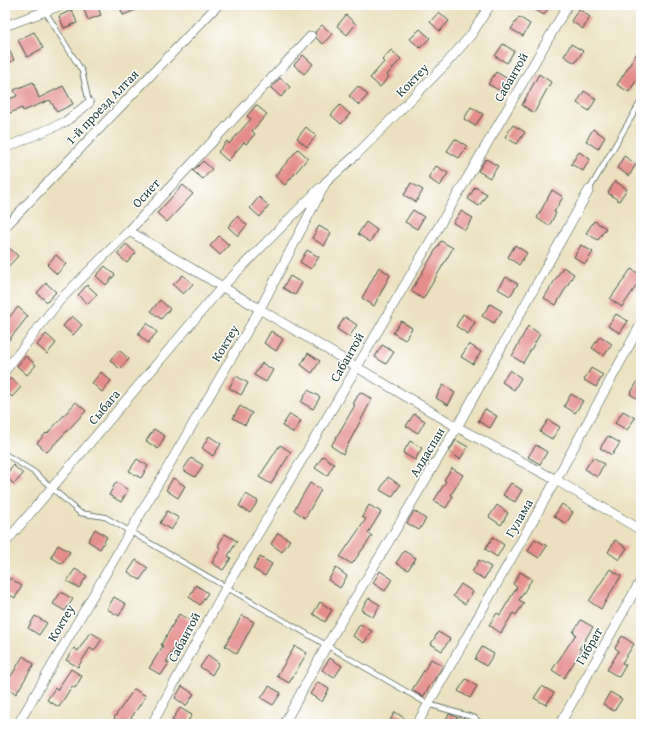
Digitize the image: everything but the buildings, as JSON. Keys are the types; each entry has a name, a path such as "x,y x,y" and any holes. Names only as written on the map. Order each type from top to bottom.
{"street":[{"path":"5,26 42,8 62,5"},
{"name":"1-й проезд Алтая","path":"5,227 218,5"},
{"name":"Коктеу","path":"18,724 129,530 260,309 326,182 356,155 445,65 471,35 490,5"},
{"name":"Сабантой","path":"152,724 227,586 357,367 568,5"},
{"name":"Осиет","path":"5,371 60,300 129,231 311,36"},
{"path":"5,148 65,122 89,103"},
{"name":"Сыбага","path":"5,543 222,287 326,182"},
{"name":"Алдаспан","path":"284,724 327,645 457,427 589,190"},
{"path":"129,231 457,427 556,480 641,530"},
{"name":"Гулама","path":"417,724 556,480 641,324"},
{"name":"Гибрат","path":"560,724 641,580"}],"lane":[{"path":"42,8 82,71 89,103"},
{"path":"589,190 641,101"},
{"path":"5,454 34,472 80,513 105,517 227,586 428,704 475,718 481,724"}]}
